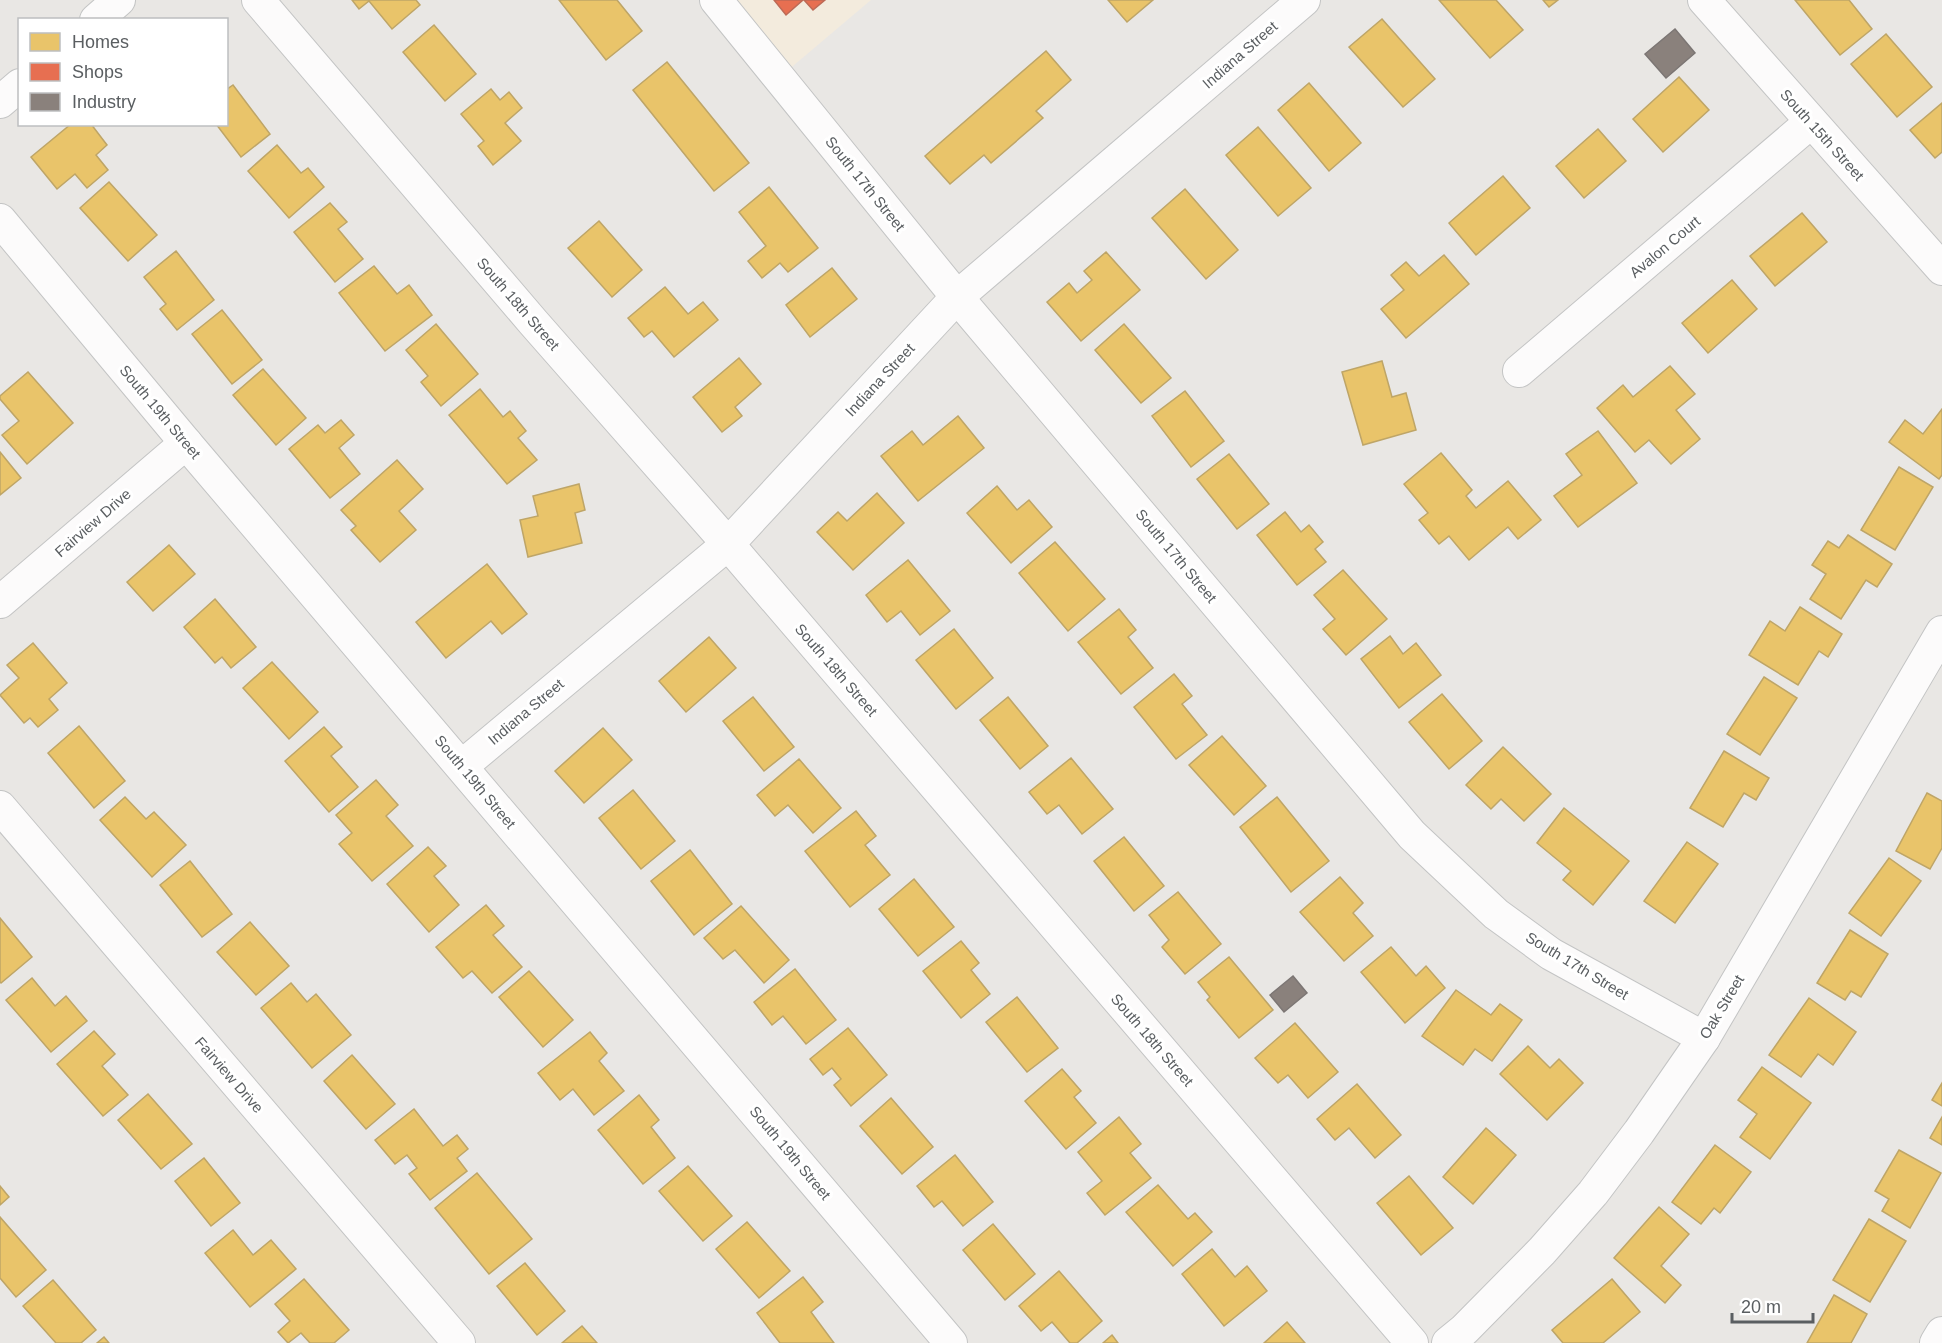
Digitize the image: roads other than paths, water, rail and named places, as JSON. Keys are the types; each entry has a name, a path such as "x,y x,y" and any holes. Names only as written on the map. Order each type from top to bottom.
{"street":[{"path":"98,18 119,0"},
{"name":"South 18th Street","path":"258,0 541,331 728,543 1412,1343"},
{"name":"South 17th Street","path":"716,0 957,297 1412,835 1496,914 1551,954 1704,1038"},
{"name":"Indiana Street","path":"462,766 728,543 957,297 1304,0"},
{"name":"South 15th Street","path":"1704,0 1942,269"},
{"path":"0,102 18,87"},
{"name":"Avalon Court","path":"1519,371 1811,122"},
{"name":"South 19th Street","path":"0,220 186,443 951,1343"},
{"name":"Fairview Drive","path":"0,602 186,443"},
{"name":"Oak Street","path":"1448,1343 1464,1330 1542,1251 1593,1193 1639,1132 1704,1038 1942,632"},
{"name":"Fairview Drive","path":"0,807 459,1343"},
{"path":"1936,1343 1942,1333"}]}
